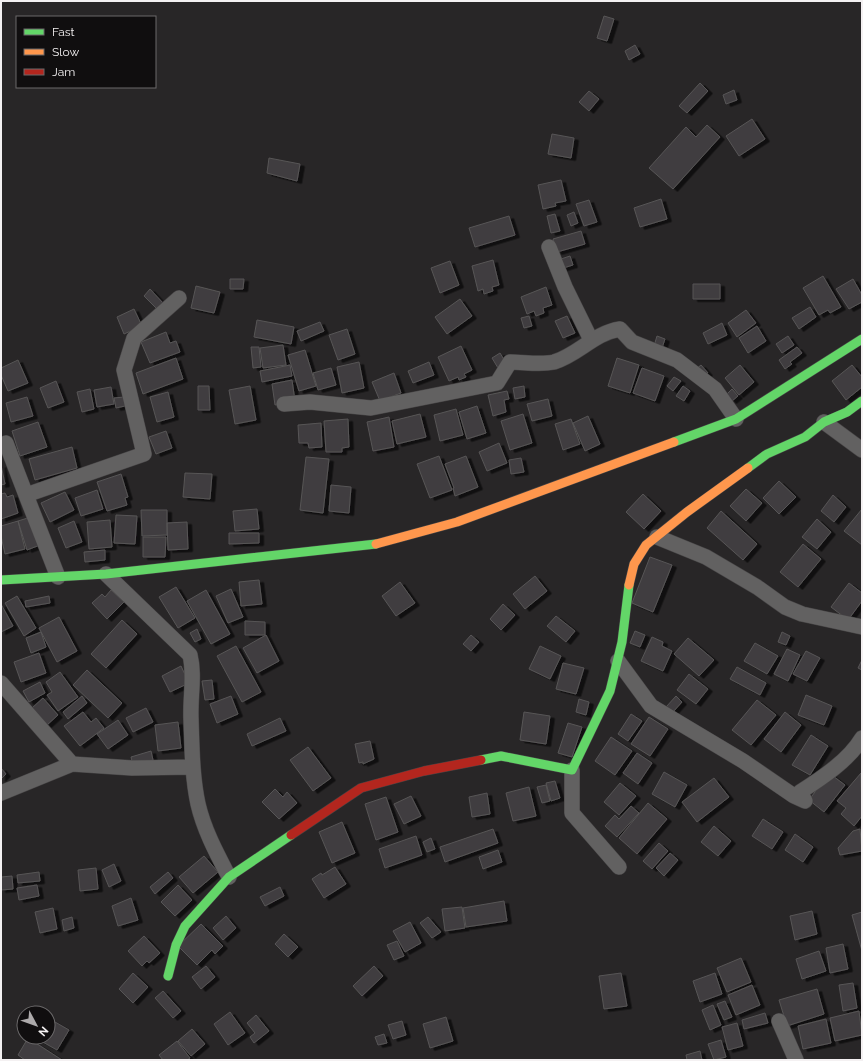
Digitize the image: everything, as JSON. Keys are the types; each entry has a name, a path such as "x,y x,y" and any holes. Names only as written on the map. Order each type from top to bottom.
{"street":[{"path":"549,247 564,287 591,340"},
{"path":"26,495 144,454 124,370 134,338 179,298"},
{"path":"284,404 310,402 371,408 408,402 497,383 510,362 553,362 571,354 591,340 608,331 620,330 632,342 677,360 715,388 736,419"},
{"path":"1,580 106,574 384,543 457,522 736,419 778,394 862,339"},
{"path":"619,867 572,813 572,770 610,691 618,661 634,564 646,545 687,512 767,454 805,437 824,422 847,412 862,401"},
{"path":"824,422 862,450"},
{"path":"6,443 58,577"},
{"path":"657,536 706,557 757,587 785,607 802,614 862,627"},
{"path":"106,574 190,655 193,666 191,713 192,767 198,805 211,842 229,877"},
{"path":"618,661 651,706 743,761 805,802 800,792 815,783 855,749 862,738"},
{"path":"1,683 72,764"},
{"path":"168,976 176,945 185,926 229,877 361,788 424,771 501,756 572,770"},
{"path":"1,793 72,764 132,768 192,767"},
{"path":"779,1021 796,1060"}],"building":[{"path":"604,16 614,19 607,41 597,38"},
{"path":"635,45 640,54 629,60 625,51"},
{"path":"700,83 708,91 687,113 679,106"},
{"path":"734,90 737,100 726,104 723,95"},
{"path":"589,91 599,99 589,111 579,102"},
{"path":"752,119 765,139 739,156 726,136"},
{"path":"707,125 720,137 673,189 649,168 686,127 696,137"},
{"path":"552,134 574,138 571,158 548,154"},
{"path":"269,158 300,164 297,181 267,173"},
{"path":"561,180 566,201 555,203 556,206 543,209 538,185"},
{"path":"661,199 667,219 640,227 634,208"},
{"path":"589,200 597,222 584,226 576,204"},
{"path":"574,212 578,223 571,226 567,215"},
{"path":"555,214 560,231 551,233 547,216"},
{"path":"509,216 515,235 475,247 469,228"},
{"path":"581,231 585,244 557,252 553,239"},
{"path":"570,256 573,265 560,269 558,260"},
{"path":"493,260 499,285 492,287 493,291 484,294 483,289 478,291 472,266"},
{"path":"450,261 459,285 440,293 431,268"},
{"path":"823,276 841,307 830,313 828,310 819,315 803,288"},
{"path":"230,279 244,279 243,289 230,289"},
{"path":"853,279 862,295 862,302 849,309 836,289"},
{"path":"693,284 720,284 720,299 693,299"},
{"path":"196,286 220,292 214,313 191,308"},
{"path":"546,287 552,305 543,308 544,313 536,316 534,311 527,314 521,297"},
{"path":"150,289 163,303 157,309 144,296"},
{"path":"460,299 472,316 447,334 435,317"},
{"path":"810,307 816,317 799,329 792,318"},
{"path":"134,309 142,326 124,334 117,317"},
{"path":"746,310 756,323 737,337 728,323"},
{"path":"529,316 532,326 524,328 521,318"},
{"path":"567,316 575,333 563,338 555,321"},
{"path":"257,320 294,327 291,344 254,337"},
{"path":"320,322 324,331 301,341 297,331"},
{"path":"722,323 727,335 708,344 703,333"},
{"path":"757,326 766,341 748,353 739,338"},
{"path":"347,329 355,354 338,360 329,335"},
{"path":"166,332 170,343 176,341 180,352 150,363 141,342"},
{"path":"657,336 665,339 662,348 654,346"},
{"path":"788,336 794,345 782,353 776,344"},
{"path":"283,345 286,365 263,368 260,348"},
{"path":"461,346 472,370 464,374 466,377 459,380 458,377 449,381 438,357"},
{"path":"251,347 259,347 261,367 253,368"},
{"path":"797,347 802,353 790,362 792,364 785,369 779,360"},
{"path":"305,350 316,386 299,391 288,355"},
{"path":"500,353 506,363 498,368 492,358"},
{"path":"176,358 183,379 143,394 136,373"},
{"path":"617,358 639,365 630,393 608,386"},
{"path":"18,360 28,383 8,391 1,375 1,368"},
{"path":"359,362 364,388 342,393 337,367"},
{"path":"429,362 434,375 413,383 408,371"},
{"path":"290,365 292,376 262,382 260,371"},
{"path":"701,365 708,373 703,377 696,369"},
{"path":"740,365 754,382 739,395 725,378"},
{"path":"852,365 862,377 862,387 846,400 832,381"},
{"path":"331,368 336,385 318,390 313,373"},
{"path":"642,368 664,376 655,401 633,393"},
{"path":"394,373 401,393 380,401 372,382"},
{"path":"674,377 681,381 673,391 667,386"},
{"path":"292,380 295,401 275,405 272,384"},
{"path":"56,381 64,402 48,408 40,388"},
{"path":"198,386 209,386 210,410 198,410"},
{"path":"250,386 256,420 235,424 229,390"},
{"path":"524,386 525,397 515,399 513,388"},
{"path":"683,386 690,391 684,401 676,396"},
{"path":"111,387 114,404 97,407 94,390"},
{"path":"90,389 94,409 82,412 77,392"},
{"path":"732,389 738,396 732,401 726,395"},
{"path":"507,391 509,399 504,400 506,412 493,416 488,395"},
{"path":"168,392 174,417 157,422 150,397"},
{"path":"27,397 33,416 11,422 6,403"},
{"path":"124,397 125,406 116,408 114,398"},
{"path":"548,399 552,416 532,421 527,404"},
{"path":"477,406 486,433 467,439 459,412"},
{"path":"456,409 463,435 440,441 434,415"},
{"path":"420,414 426,437 397,444 392,421"},
{"path":"523,414 532,443 510,450 501,421"},
{"path":"588,416 600,444 585,451 573,423"},
{"path":"389,417 394,447 373,451 367,422"},
{"path":"348,419 349,447 342,448 342,452 326,452 324,421"},
{"path":"571,419 580,444 563,450 555,424"},
{"path":"38,422 47,447 20,456 12,431"},
{"path":"321,423 322,447 309,448 308,443 299,443 298,425"},
{"path":"166,431 172,448 156,454 149,437"},
{"path":"499,443 507,463 487,471 479,452"},
{"path":"72,447 77,468 35,480 29,459"},
{"path":"439,456 452,490 430,498 417,464"},
{"path":"466,456 478,487 455,496 454,488 445,464"},
{"path":"306,457 329,459 323,513 300,510"},
{"path":"521,458 524,472 511,474 509,460"},
{"path":"1,465 5,484 1,485"},
{"path":"185,473 212,474 210,499 183,497"},
{"path":"121,474 128,497 125,498 127,505 107,511 97,482"},
{"path":"779,481 796,497 779,514 763,498"},
{"path":"331,485 351,487 349,513 329,511"},
{"path":"746,489 762,503 746,521 730,506"},
{"path":"97,490 103,509 81,516 75,498"},
{"path":"65,492 74,510 50,522 41,503"},
{"path":"5,493 7,497 13,495 18,513 1,519 1,494"},
{"path":"643,494 661,511 644,529 626,512"},
{"path":"833,495 846,507 834,522 821,511"},
{"path":"257,509 259,529 235,531 233,511"},
{"path":"862,509 862,545 844,531"},
{"path":"141,510 167,510 167,535 142,536"},
{"path":"721,511 757,544 743,560 707,528"},
{"path":"116,515 137,516 135,544 114,543"},
{"path":"31,517 40,545 27,550 18,521"},
{"path":"817,519 831,532 817,549 802,537"},
{"path":"110,520 112,547 89,549 87,522"},
{"path":"18,521 25,549 5,554 1,536 1,526"},
{"path":"74,521 82,542 66,548 58,528"},
{"path":"187,522 188,549 168,550 167,523"},
{"path":"229,533 259,533 259,543 229,544"},
{"path":"143,537 166,537 165,557 143,557"},
{"path":"803,544 821,559 798,587 780,572"},
{"path":"105,550 105,560 85,562 84,552"},
{"path":"650,557 672,565 653,612 632,603"},
{"path":"535,576 547,591 525,609 513,594"},
{"path":"259,580 262,604 241,606 239,582"},
{"path":"400,582 415,603 396,616 382,596"},
{"path":"849,583 862,593 862,601 848,620 831,607"},
{"path":"176,587 195,618 178,628 159,597"},
{"path":"231,589 243,617 228,623 216,596"},
{"path":"111,590 124,602 107,619 92,603 102,594 105,597"},
{"path":"206,590 230,634 211,644 187,601"},
{"path":"17,596 36,628 24,636 5,603"},
{"path":"49,596 50,603 26,607 25,601"},
{"path":"1,604 13,626 1,632"},
{"path":"503,604 515,615 501,630 490,619"},
{"path":"556,616 575,631 566,642 547,626"},
{"path":"59,617 77,651 57,662 39,628"},
{"path":"122,620 137,634 106,668 91,654"},
{"path":"245,621 265,622 265,635 245,635"},
{"path":"197,629 201,639 195,642 190,633"},
{"path":"635,631 645,635 640,647 630,643"},
{"path":"41,632 46,647 31,653 26,638"},
{"path":"782,632 790,636 786,645 778,642"},
{"path":"266,635 279,661 257,673 243,648"},
{"path":"471,635 479,642 471,651 463,644"},
{"path":"652,637 663,642 662,646 672,651 663,671 641,661"},
{"path":"688,638 714,660 699,676 674,654"},
{"path":"755,643 778,656 767,674 744,661"},
{"path":"236,646 261,692 242,702 217,656"},
{"path":"540,646 561,656 550,679 529,669"},
{"path":"787,649 800,655 788,681 774,674"},
{"path":"806,651 820,658 807,681 793,674"},
{"path":"39,653 46,673 21,682 14,662"},
{"path":"862,660 862,670 858,668"},
{"path":"563,663 584,668 576,694 556,689"},
{"path":"181,666 189,683 170,692 162,676"},
{"path":"737,667 766,683 760,695 730,679"},
{"path":"87,670 122,703 108,718 73,685"},
{"path":"60,672 78,697 58,711 47,695 52,692 46,682"},
{"path":"689,674 708,689 696,704 677,690"},
{"path":"212,680 214,699 205,700 202,681"},
{"path":"40,682 45,693 29,702 23,691"},
{"path":"806,695 832,706 824,725 798,715"},
{"path":"82,696 87,703 68,719 63,712"},
{"path":"231,696 238,714 217,723 210,704"},
{"path":"676,696 682,702 673,712 666,707"},
{"path":"43,698 58,715 47,725 32,708"},
{"path":"579,699 589,702 586,715 576,712"},
{"path":"757,700 776,715 751,745 732,730"},
{"path":"146,708 153,722 133,732 126,718"},
{"path":"83,712 91,722 96,718 104,728 80,746 64,726"},
{"path":"524,712 550,716 546,744 520,740"},
{"path":"785,712 801,725 781,752 764,739"},
{"path":"631,714 642,721 628,741 618,734"},
{"path":"649,717 668,729 650,756 631,744"},
{"path":"280,718 286,731 252,746 247,734"},
{"path":"118,720 128,735 108,749 97,734"},
{"path":"178,722 181,748 158,751 155,725"},
{"path":"568,723 582,727 572,757 558,753"},
{"path":"811,735 828,746 810,775 792,765"},
{"path":"611,737 632,751 615,775 595,761"},
{"path":"370,741 374,759 363,764 363,762 359,763 355,744"},
{"path":"308,747 331,778 313,791 290,760"},
{"path":"151,751 153,760 133,765 131,757"},
{"path":"637,753 652,763 638,784 623,773"},
{"path":"1,768 6,774 1,779"},
{"path":"664,772 687,785 675,807 652,794"},
{"path":"829,773 845,785 824,812 809,800"},
{"path":"861,773 862,816 854,826 841,814 846,808 837,801"},
{"path":"714,778 729,797 697,822 682,802"},
{"path":"555,781 560,798 551,801 546,783"},
{"path":"620,783 636,796 619,815 604,802"},
{"path":"546,785 550,801 542,803 537,787"},
{"path":"529,787 536,816 513,821 506,793"},
{"path":"275,789 283,797 287,792 297,803 279,819 262,802"},
{"path":"487,793 490,814 472,817 469,797"},
{"path":"411,796 421,816 404,824 394,804"},
{"path":"386,797 398,832 376,840 365,804"},
{"path":"648,803 667,819 637,854 619,838"},
{"path":"631,806 639,813 617,837 605,826 615,815 619,819"},
{"path":"763,819 783,832 772,849 752,836"},
{"path":"342,822 355,853 332,863 319,832"},
{"path":"714,826 731,841 718,856 701,842"},
{"path":"493,829 498,843 445,862 440,847"},
{"path":"860,829 862,851 840,855 838,848 853,831"},
{"path":"795,834 813,847 803,862 785,850"},
{"path":"416,836 422,855 385,868 379,849"},
{"path":"431,838 435,849 427,852 423,842"},
{"path":"659,843 668,851 652,869 643,861"},
{"path":"498,850 502,862 483,869 479,857"},
{"path":"670,853 678,860 664,876 656,868"},
{"path":"204,856 218,872 193,893 179,877"},
{"path":"114,864 121,881 109,887 102,870"},
{"path":"335,867 346,884 324,898 312,879"},
{"path":"96,868 98,889 80,891 78,870"},
{"path":"39,872 40,881 18,883 17,875"},
{"path":"168,872 173,878 155,894 150,887"},
{"path":"12,876 13,889 1,890 1,877"},
{"path":"37,885 39,896 19,900 17,888"},
{"path":"178,885 192,900 175,916 161,902"},
{"path":"280,887 284,896 265,906 260,897"},
{"path":"131,898 138,920 118,926 112,906"},
{"path":"504,901 507,921 466,927 463,908"},
{"path":"462,907 465,928 445,931 442,909"},
{"path":"53,908 57,929 40,933 35,912"},
{"path":"812,911 817,934 795,940 790,916"},
{"path":"862,912 862,951 852,915"},
{"path":"226,916 236,928 223,940 213,928"},
{"path":"72,917 74,928 64,931 62,920"},
{"path":"428,917 441,932 432,938 420,923"},
{"path":"410,922 421,943 405,952 393,931"},
{"path":"201,924 223,946 215,954 212,950 197,965 178,946"},
{"path":"284,934 298,947 288,957 275,944"},
{"path":"144,936 160,953 149,963 147,961 142,966 128,951"},
{"path":"397,941 404,956 394,960 387,945"},
{"path":"843,944 848,969 830,973 826,948"},
{"path":"819,951 826,971 802,979 796,959"},
{"path":"741,958 751,982 727,992 717,968"},
{"path":"206,966 215,977 201,989 192,977"},
{"path":"374,966 383,976 362,996 353,986"},
{"path":"133,973 148,987 133,1003 119,989"},
{"path":"621,973 627,1006 604,1009 599,976"},
{"path":"715,973 722,994 700,1002 693,981"},
{"path":"853,983 857,1008 843,1011 839,985"},
{"path":"752,985 760,1005 736,1015 728,995"},
{"path":"817,989 824,1014 787,1026 779,1000"},
{"path":"163,991 181,1011 173,1018 155,998"},
{"path":"725,1001 732,1017 724,1020 717,1004"},
{"path":"713,1005 721,1025 710,1030 702,1010"},
{"path":"859,1011 862,1035 835,1041 830,1018"},
{"path":"230,1012 245,1033 228,1045 214,1024"},
{"path":"765,1013 768,1023 744,1029 742,1020"},
{"path":"256,1015 269,1031 254,1043 250,1037 255,1033 247,1023"},
{"path":"446,1017 453,1041 430,1048 423,1024"},
{"path":"826,1019 831,1043 803,1049 798,1026"},
{"path":"402,1021 406,1035 393,1039 388,1025"},
{"path":"56,1023 69,1030 57,1050 48,1045 56,1045"},
{"path":"737,1023 743,1046 728,1050 722,1027"},
{"path":"192,1029 205,1044 191,1056 178,1041"},
{"path":"384,1034 387,1043 378,1045 375,1037"},
{"path":"721,1040 726,1057 714,1060 708,1044"},
{"path":"177,1041 190,1058 187,1060 163,1060 159,1055"},
{"path":"24,1045 39,1045 62,1060 25,1060 18,1055"},
{"path":"700,1051 702,1060 687,1060 686,1055"}],"traffic: fast":[{"path":"674,442 736,419 862,339"},
{"path":"748,468 767,454 805,437 824,422 847,412 862,401"},
{"path":"1,580 106,574 376,544"},
{"path":"481,760 501,756 572,770 610,691 622,642 629,585"},
{"path":"168,976 176,945 185,926 229,877 291,835"}],"traffic: slow":[{"path":"376,544 457,522 674,442"},
{"path":"629,585 634,564 646,545 687,512 748,468"}],"traffic: jam":[{"path":"291,835 361,788 424,771 481,760"}]}
